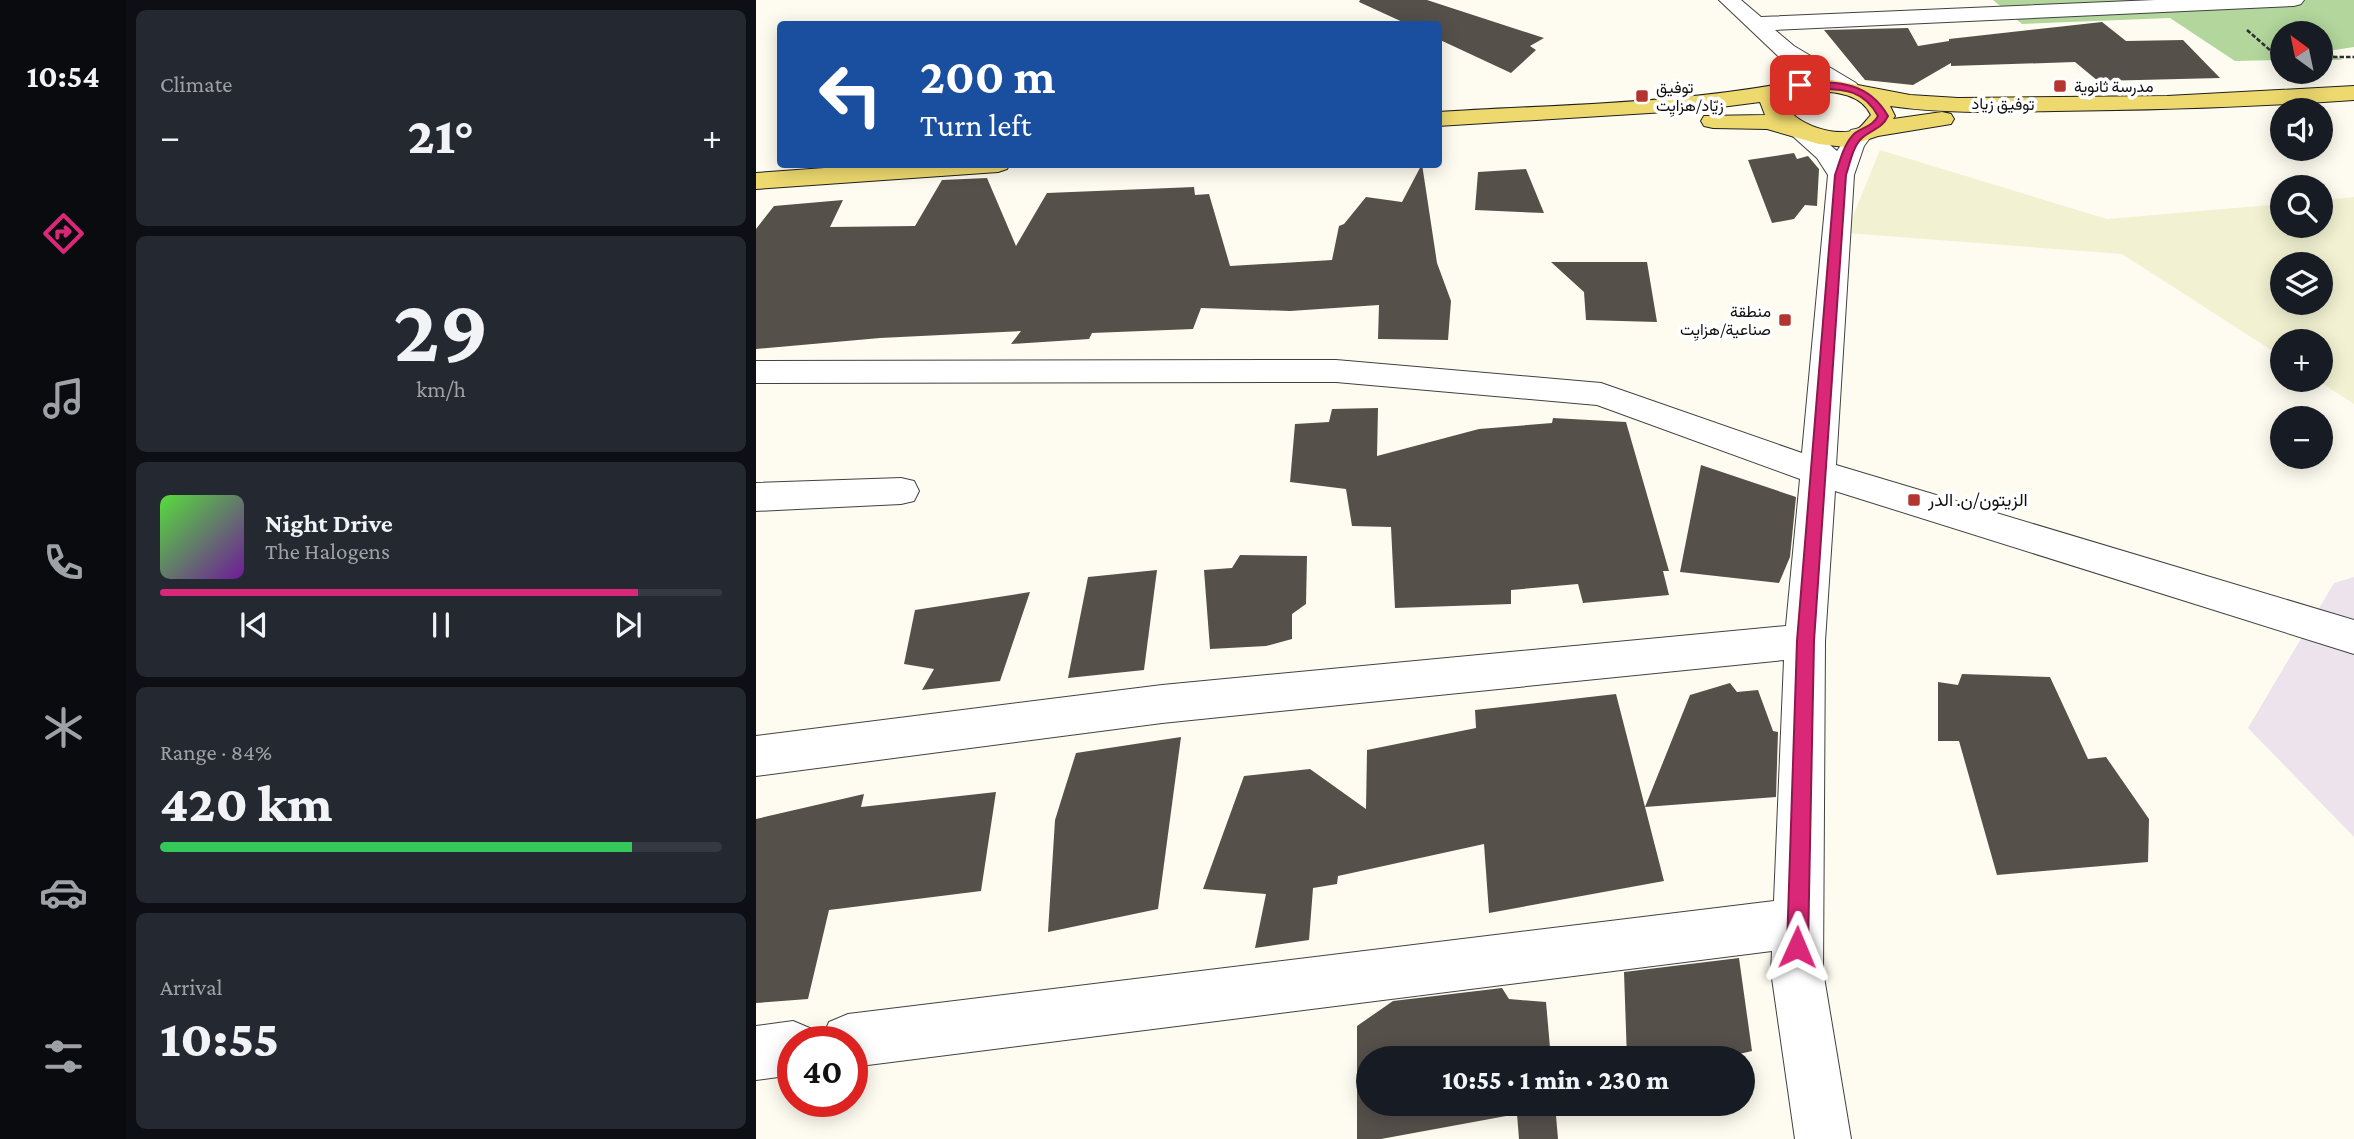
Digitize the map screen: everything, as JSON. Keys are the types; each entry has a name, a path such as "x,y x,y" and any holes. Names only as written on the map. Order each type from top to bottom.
{"main road":[{"name":"توفيق زياد","path":"1791,88 1816,84 1902,101 2020,105 2204,103 2354,93"},
{"path":"1442,119 1698,103 1753,97 1791,88"},
{"path":"1791,88 1777,95 1772,102 1772,111 1793,128"},
{"path":"1855,91 1874,100 1883,116 1880,124 1866,133"},
{"path":"2333,111 2354,109"},
{"name":"توفيق زياد","path":"1793,128 1825,137 1866,133 1936,120 2270,114"},
{"path":"1442,135 1658,122 1756,121 1793,128"},
{"path":"756,162 777,161"},
{"path":"756,181 941,168"}],"street":[{"path":"1730,0 1786,51 1855,91"},
{"path":"1756,24 2294,0"},
{"path":"1786,51 1796,69 1791,88"},
{"path":"1793,128 1826,153 1841,175"},
{"path":"1823,1139 1797,971 1805,641 1841,175 1852,144 1866,133"},
{"path":"761,380 1336,371 1601,394 1817,471 2354,637"},
{"path":"756,497 901,491"},
{"path":"756,755 1162,704 1805,641"},
{"path":"868,1039 1798,923"},
{"path":"756,1053 777,1050"}],"path":[{"path":"2333,57 2354,57"}],"shaded area":[{"path":"2354,577 2354,837 2248,728 2334,583"}],"green space":[{"path":"1993,0 2354,0 2354,47 2333,50 2333,21 2270,21 2270,60 2235,61 2170,18 2022,24"},
{"path":"1880,150 2107,219 2270,205 2270,238 2333,238 2333,199 2354,197 2354,404 2333,390 2333,329 2270,329 2270,349 2122,254 1846,233"}],"building":[{"path":"1427,0 1544,38 1530,46 1536,50 1511,73 1442,41 1442,21 1400,21 1359,2"},
{"path":"2102,22 2126,41 2183,40 2220,78 2098,81 2075,62 1951,66 1951,63 1913,85 1865,80 1824,30 1908,28 1918,46 1949,39"},
{"path":"1794,153 1797,159 1808,156 1819,169 1817,206 1805,205 1794,219 1772,223 1748,160"},
{"path":"1420,168 1423,168 1437,263 1451,301 1448,340 1378,339 1379,305 1290,311 1201,308 1193,329 1092,333 1089,339 1011,344 1021,331 880,338 756,349 756,229 774,206 843,200 830,227 915,226 942,180 987,178 1016,246 1047,193 1194,187 1195,195 1209,194 1230,266 1332,260 1339,226 1344,224 1366,197 1402,202"},
{"path":"1526,169 1544,213 1475,210 1478,172"},
{"path":"1551,262 1647,262 1657,322 1586,320 1584,292"},
{"path":"1378,408 1377,456 1479,429 1552,423 1553,418 1626,422 1669,571 1663,571 1669,595 1583,603 1578,584 1511,590 1511,604 1395,608 1391,527 1352,526 1346,489 1290,482 1295,424 1329,422 1332,409"},
{"path":"1701,465 1796,497 1790,557 1779,583 1680,572"},
{"path":"1240,555 1307,556 1306,604 1292,614 1292,639 1266,646 1210,649 1204,570 1232,568"},
{"path":"1157,570 1144,670 1068,678 1088,577"},
{"path":"1030,592 1000,681 922,690 934,669 904,664 915,610"},
{"path":"1962,674 2050,677 2088,759 2106,757 2149,819 2148,862 1997,875 1959,741 1938,741 1938,682 1958,685"},
{"path":"1730,683 1737,692 1758,690 1773,731 1778,732 1776,797 1645,807 1690,695"},
{"path":"1616,694 1664,881 1489,913 1484,844 1338,876 1337,884 1313,888 1309,940 1255,948 1266,894 1203,889 1244,776 1310,769 1366,809 1367,750 1476,728 1475,710"},
{"path":"1181,737 1158,909 1048,932 1055,820 1076,753"},
{"path":"996,792 981,891 829,910 808,999 756,1003 756,819 864,794 861,807"},
{"path":"1739,958 1751,1046 1627,1046 1624,972"},
{"path":"1502,988 1509,999 1546,1002 1550,1046 1357,1046 1357,1026 1393,1001"},
{"path":"1357,1116 1506,1116 1381,1139 1357,1139"},
{"path":"1517,1116 1556,1116 1558,1139 1519,1139"}],"place":[{"name":"مدرسة ثانوية","path":"2060,86"},
{"name":"توفيق زيّاد/هزايِت","path":"1642,96"},
{"name":"منطقة صناعية/هزايِت","path":"1785,320"},
{"name":"الزيتون/ن. الدر","path":"1914,500"}],"route":[{"path":"1797,947 1805,641 1841,175 1852,144 1860,135 1872,131 1880,124 1883,116 1874,100 1863,93 1832,85 1800,85"}]}
